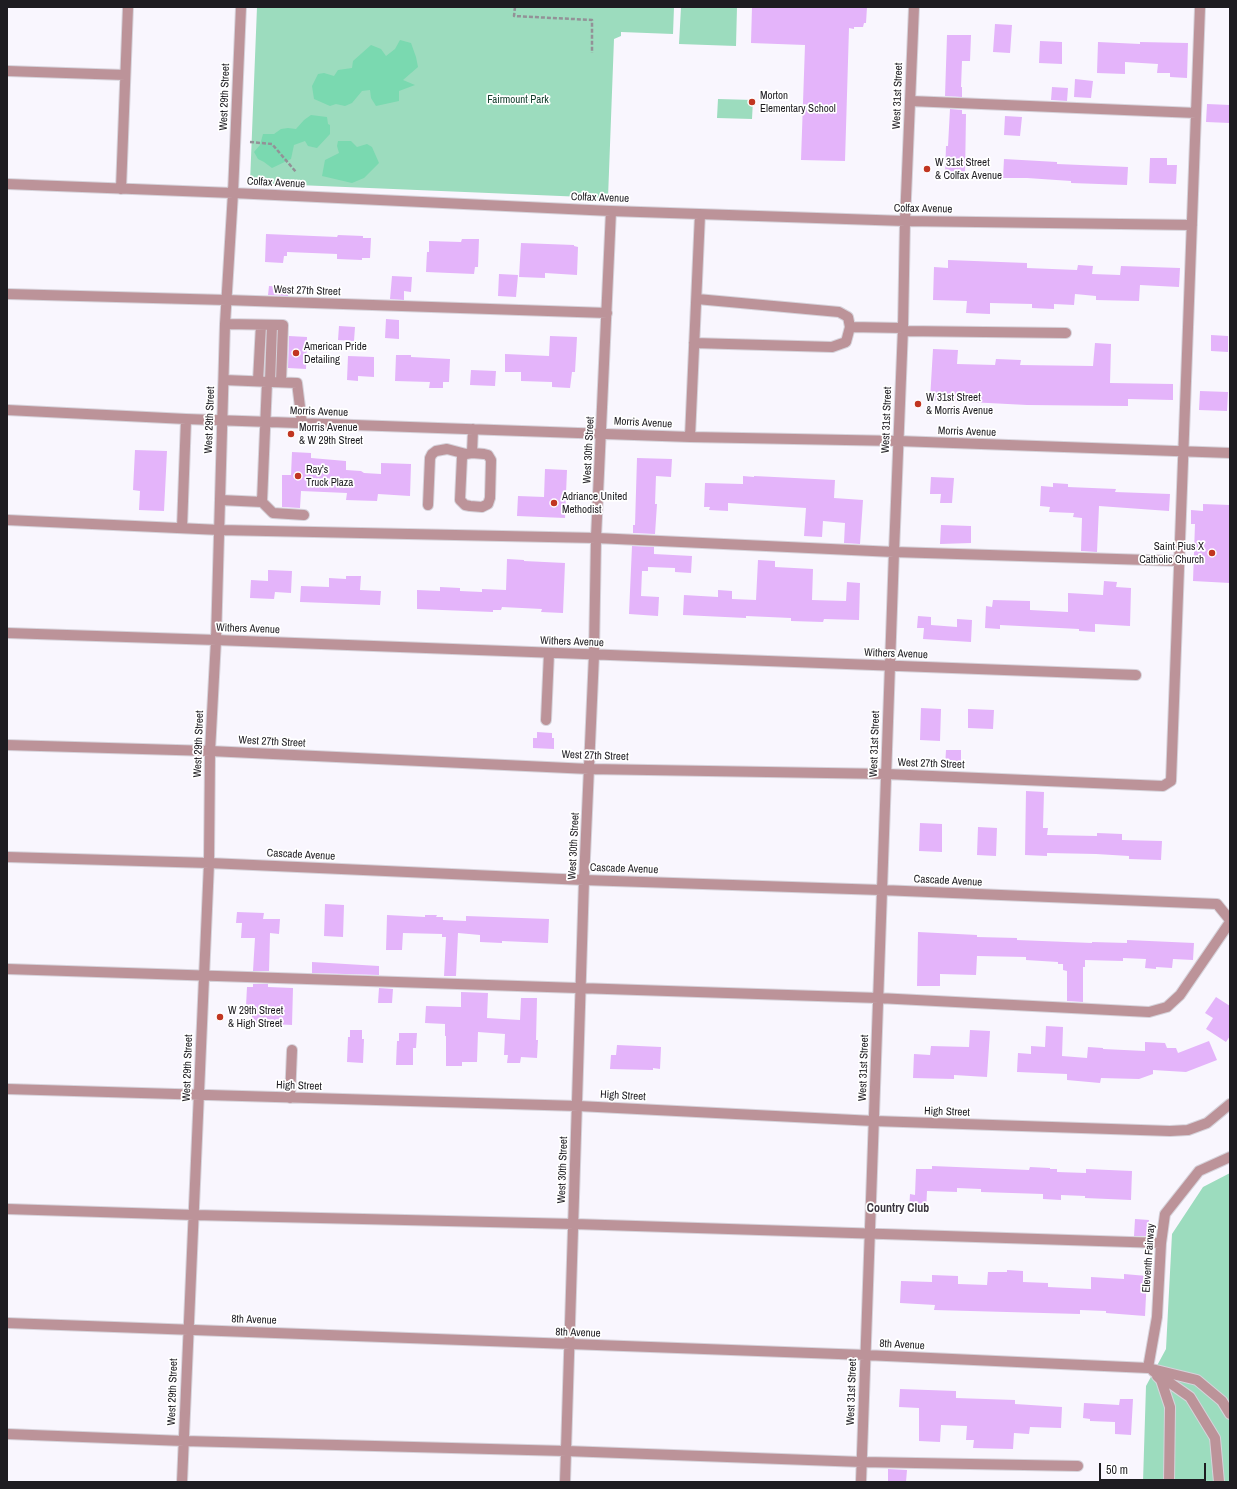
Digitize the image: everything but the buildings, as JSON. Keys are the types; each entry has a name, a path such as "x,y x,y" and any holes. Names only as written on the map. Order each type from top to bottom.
{"street":[{"path":"121,189 128,7"},
{"name":"West 29th Street","path":"182,1482 209,863 210,751 220,530 225,324 233,193 241,7"},
{"name":"West 31st Street","path":"861,1482 881,890 903,330 905,221 914,7"},
{"path":"7,520 220,530 596,538 894,552 1180,561 1200,7"},
{"path":"7,71 125,75"},
{"path":"910,102 1196,112"},
{"name":"Colfax Avenue","path":"7,184 611,211 905,221 1192,225"},
{"name":"West 30th Street","path":"565,1482 584,880 594,655 596,538 611,211"},
{"path":"690,437 700,214"},
{"name":"West 27th Street","path":"7,294 607,313"},
{"path":"694,343 832,347 846,342 850,327 848,317 839,312 697,299"},
{"path":"225,324 283,325 281,382"},
{"path":"261,325 265,382 262,502"},
{"path":"265,382 272,325"},
{"path":"850,327 903,330 1066,334"},
{"path":"224,380 297,383 302,423"},
{"name":"Morris Avenue","path":"7,410 222,421 690,437 898,441 1230,453"},
{"path":"182,528 186,419"},
{"path":"469,453 473,429"},
{"path":"428,506 430,458 436,451 447,449 484,454 491,460 490,498 488,504 482,507 470,506 465,505 460,500 462,457 469,453"},
{"path":"220,500 262,502 273,513 304,515"},
{"name":"West 27th Street","path":"7,745 210,751 589,769 886,774 1163,786 1171,781 1172,771 1180,561"},
{"name":"Withers Avenue","path":"7,633 1136,675"},
{"path":"546,720 549,653"},
{"name":"Cascade Avenue","path":"7,857 209,863 584,880 881,890 1217,904 1230,921"},
{"path":"7,969 878,998 1150,1012 1167,1007 1180,994 1230,921"},
{"path":"290,1098 292,1050"},
{"name":"High Street","path":"7,1089 198,1096 578,1106 874,1122 1170,1131 1188,1130 1207,1123 1223,1112 1230,1104"},
{"name":"Eleventh Fairway","path":"1148,1368 1158,1317 1161,1243 1165,1214 1199,1171 1230,1157"},
{"path":"7,1209 574,1224 1161,1243"},
{"name":"8th Avenue","path":"7,1323 865,1355 1148,1368 1197,1380 1222,1401 1230,1414"},
{"path":"1148,1368 1161,1380 1170,1407 1168,1482"},
{"path":"1148,1368 1190,1397 1214,1438 1220,1482"},
{"path":"7,1434 184,1441 862,1462 1078,1466"}],"path":[{"path":"515,7 514,16 592,20 592,53"},
{"path":"250,142 272,144 296,172"}],"green space":[{"name":"Fairmount Park","path":"257,7 674,7 673,34 621,32 621,36 614,39 608,198 250,183"},
{"path":"681,7 737,7 736,46 679,44"},
{"path":"400,40 411,43 418,67 403,80 415,85 399,91 399,101 376,106 371,98 370,90 362,91 352,103 345,106 336,104 330,106 314,99 312,86 318,74 324,73 334,76 338,70 352,68 353,61 371,45 381,49 386,56 395,49"},
{"path":"718,99 753,100 752,119 717,118"},
{"path":"311,115 327,117 328,124 330,125 330,134 317,148 308,146 305,141 294,145 291,159 272,168 258,159 254,152 260,145 263,134 274,134 281,129 296,129"},
{"path":"338,141 351,141 357,147 367,144 372,147 379,163 364,178 352,183 322,176 325,160 339,153 337,146"},
{"path":"1230,1173 1230,1482 1143,1482 1146,1386 1166,1349 1172,1234 1203,1187"}],"place":[{"name":"Morton Elementary School","path":"752,102"},
{"name":"W 31st Street & Colfax Avenue","path":"927,169"},
{"name":"American Pride Detailing","path":"296,353"},
{"name":"W 31st Street & Morris Avenue","path":"918,404"},
{"name":"Morris Avenue & W 29th Street","path":"291,434"},
{"name":"Ray's Truck Plaza","path":"298,476"},
{"name":"Adriance United Methodist","path":"554,503"},
{"name":"Saint Pius X Catholic Church","path":"1212,553"},
{"name":"W 29th Street & High Street","path":"220,1017"}],"district":[{"name":"Country Club","path":"898,1209"}]}
